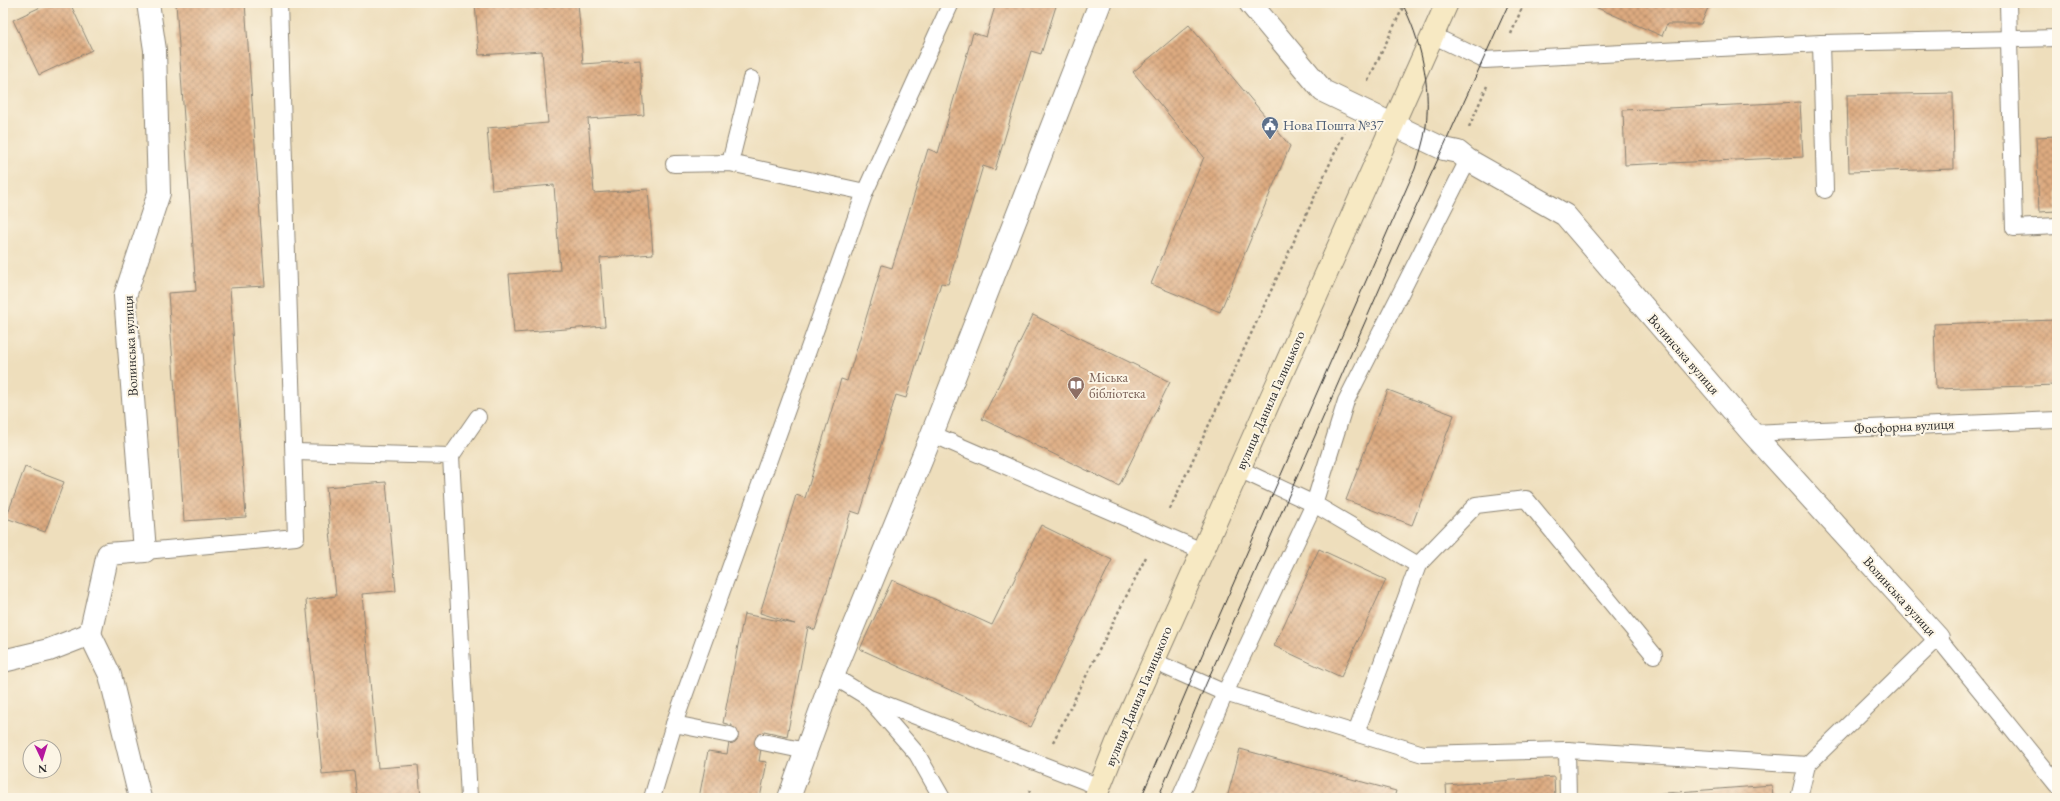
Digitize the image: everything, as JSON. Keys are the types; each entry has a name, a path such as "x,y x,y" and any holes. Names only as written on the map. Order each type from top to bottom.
{"street":[{"name":"Волинська вулиця","path":"145,550 125,296 158,193 155,50 148,3"},
{"path":"790,798 833,676 932,434 1100,3"},
{"name":"Волинська вулиця","path":"1250,3 1323,91 1444,149 1458,152 1468,160 1565,215 1752,433 1938,638"},
{"name":"вулиця Данила Галицького","path":"1098,792 1116,745 1153,661 1447,3"},
{"path":"140,798 110,675 90,634 108,554 145,550"},
{"path":"3,660 49,650 90,634"}],"lane":[{"path":"145,550 296,537 279,3"},
{"path":"652,798 674,724 865,192 951,3"},
{"path":"2008,3 2014,228 2057,226"},
{"path":"1432,36 1484,60 1821,43 2057,38"},
{"path":"1821,43 1826,190"},
{"path":"730,163 751,79"},
{"path":"1180,798 1225,693 1314,504 1346,401 1468,160"},
{"path":"674,164 730,163 865,192"},
{"path":"469,798 451,456 478,417"},
{"name":"Фосфорна вулиця","path":"1752,433 2057,420"},
{"path":"932,434 1202,551"},
{"path":"294,452 451,456"},
{"path":"1239,469 1314,504 1418,565"},
{"path":"1356,733 1418,565 1476,505 1526,499 1654,655"},
{"path":"1799,798 1807,765 1938,638"},
{"name":"Волинська вулиця","path":"1938,638 2057,785"},
{"path":"1153,661 1225,693 1423,754 1567,750 1807,765"},
{"path":"833,676 869,698 1041,764 1098,792"},
{"path":"869,698 916,754 942,798"},
{"path":"674,724 730,735"},
{"path":"763,742 806,751"},
{"path":"1567,750 1568,798"}],"path":[{"path":"1041,764 1159,533 1405,3"}],"building":[{"path":"49,3 70,3 92,50 39,75 13,20"},
{"path":"176,3 245,3 265,286 230,288 246,517 184,521 168,293 196,291"},
{"path":"475,3 578,3 583,64 640,60 644,115 588,119 594,193 648,189 653,254 600,258 605,326 514,333 509,274 560,270 554,185 492,190 487,128 548,123 542,51 479,55"},
{"path":"996,3 1057,3 1041,54 1031,51 995,170 983,166 948,284 941,283 906,398 896,395 860,514 851,511 815,630 808,627 787,736 764,731 759,761 767,762 760,798 699,798 708,751 727,754 732,725 723,723 744,614 795,624 760,613 796,495 805,498 841,379 847,381 882,265 892,268 928,149 938,153 973,33 986,37"},
{"path":"1586,3 1710,3 1701,24 1667,24 1662,36"},
{"path":"1189,25 1290,146 1220,312 1151,284 1204,157 1133,72"},
{"path":"1953,93 1954,169 1849,172 1847,95"},
{"path":"1800,102 1803,157 1625,165 1623,110"},
{"path":"2057,136 2057,211 2039,212 2036,137"},
{"name":"Міська бібліотека","path":"1033,315 1170,382 1119,486 982,419"},
{"path":"2057,320 2057,385 1936,389 1934,324"},
{"path":"1388,390 1454,415 1412,525 1346,500"},
{"path":"25,467 64,482 45,532 6,518"},
{"path":"386,482 396,591 362,594 378,768 418,765 421,798 357,798 354,771 322,774 306,600 336,596 326,487"},
{"path":"1041,525 1112,560 1031,727 860,649 892,580 992,625"},
{"path":"1319,549 1386,580 1341,677 1274,646"},
{"path":"1240,749 1396,791 1394,798 1227,798"},
{"path":"1554,777 1555,798 1447,798 1446,785"},
{"path":"1772,785 1773,798 1612,798 1612,797"}],"tram line":[{"path":"1141,798 1415,169 1426,126 1426,79 1419,47 1409,17 1402,3"},
{"path":"1158,798 1206,684 1398,247 1509,3"}],"place":[{"name":"Нова Пошта №37","path":"1270,140"},
{"name":"Міська бібліотека","path":"1076,400"}]}
